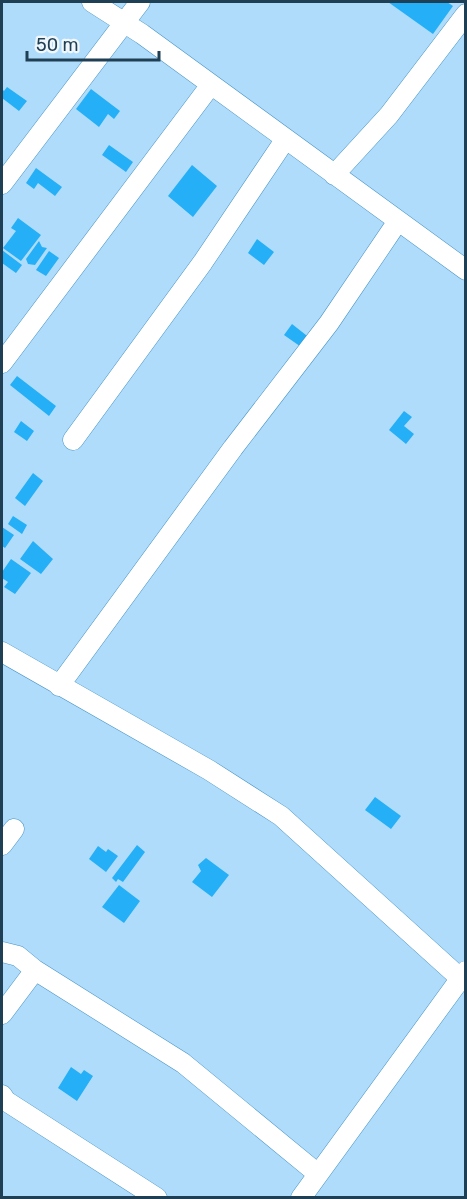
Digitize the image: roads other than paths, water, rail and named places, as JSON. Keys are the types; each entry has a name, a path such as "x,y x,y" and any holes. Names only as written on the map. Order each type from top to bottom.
{"street":[{"path":"92,2 123,24 142,34 210,86 465,270"},
{"path":"2,184 140,2"},
{"path":"334,175 389,114 465,14"},
{"path":"2,363 210,86"},
{"path":"73,440 203,262 285,140"},
{"path":"59,686 233,448 329,322 398,221"},
{"path":"2,652 209,770 281,816 463,975 301,1197"},
{"path":"2,845 14,829"},
{"path":"2,952 18,956 35,970 183,1063 318,1174"},
{"path":"2,1014 35,970"},
{"path":"2,1095 6,1101 157,1197"}]}
